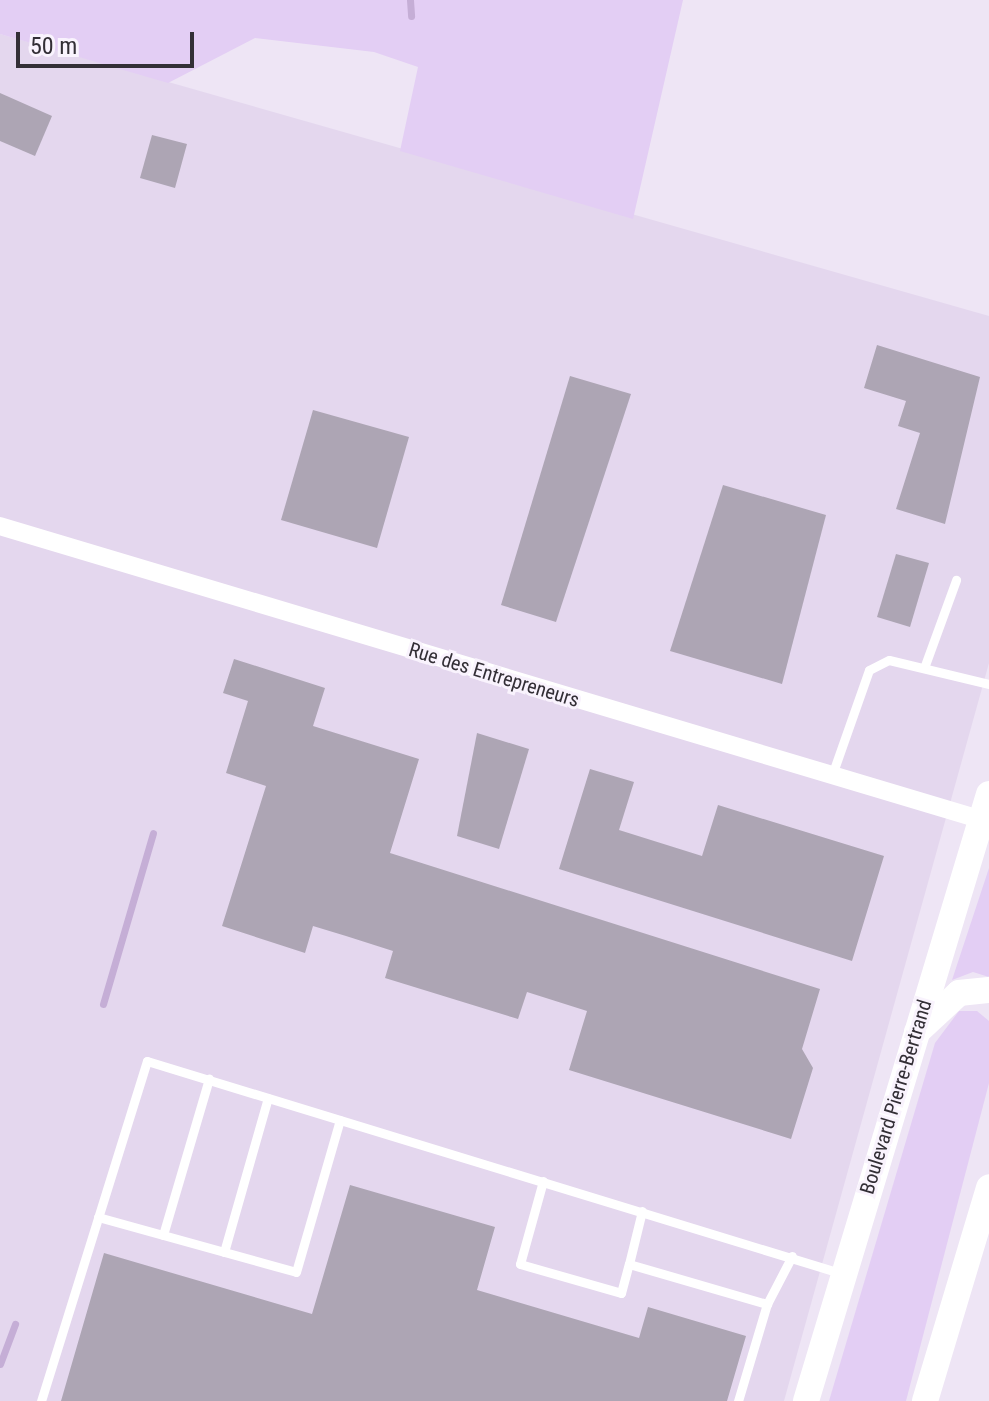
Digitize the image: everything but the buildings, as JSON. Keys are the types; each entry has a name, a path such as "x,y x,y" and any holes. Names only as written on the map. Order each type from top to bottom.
{"main road":[{"name":"Boulevard Pierre-Bertrand","path":"806,1401 914,1035 987,812"},
{"path":"914,1035 959,993 989,990"},
{"path":"925,1401 989,1187"}],"street":[{"name":"Rue des Entrepreneurs","path":"0,526 832,776 987,812"}],"lane":[{"path":"924,668 956,580"},
{"path":"832,776 869,670 889,660 989,684"},
{"path":"41,1401 147,1061 792,1256 843,1275"},
{"path":"163,1235 209,1079"},
{"path":"224,1252 268,1098"},
{"path":"98,1217 296,1272 340,1120"},
{"path":"543,1181 520,1264 621,1293 642,1211"},
{"path":"738,1401 767,1304 792,1256"},
{"path":"629,1264 767,1304"}],"shaded area":[{"path":"0,0 683,0 633,219 400,151 418,67 374,52 255,38 168,83 0,34"},
{"path":"0,34 989,316 989,663 784,1401 0,1401"},
{"path":"989,868 989,977 973,972 952,980"},
{"path":"959,1011 977,1011 989,1021 989,1083 906,1401 829,1401 935,1043"}],"waterway":[{"path":"410,0 411,16"},
{"path":"103,1004 153,833"},
{"path":"0,1364 15,1324"}]}
